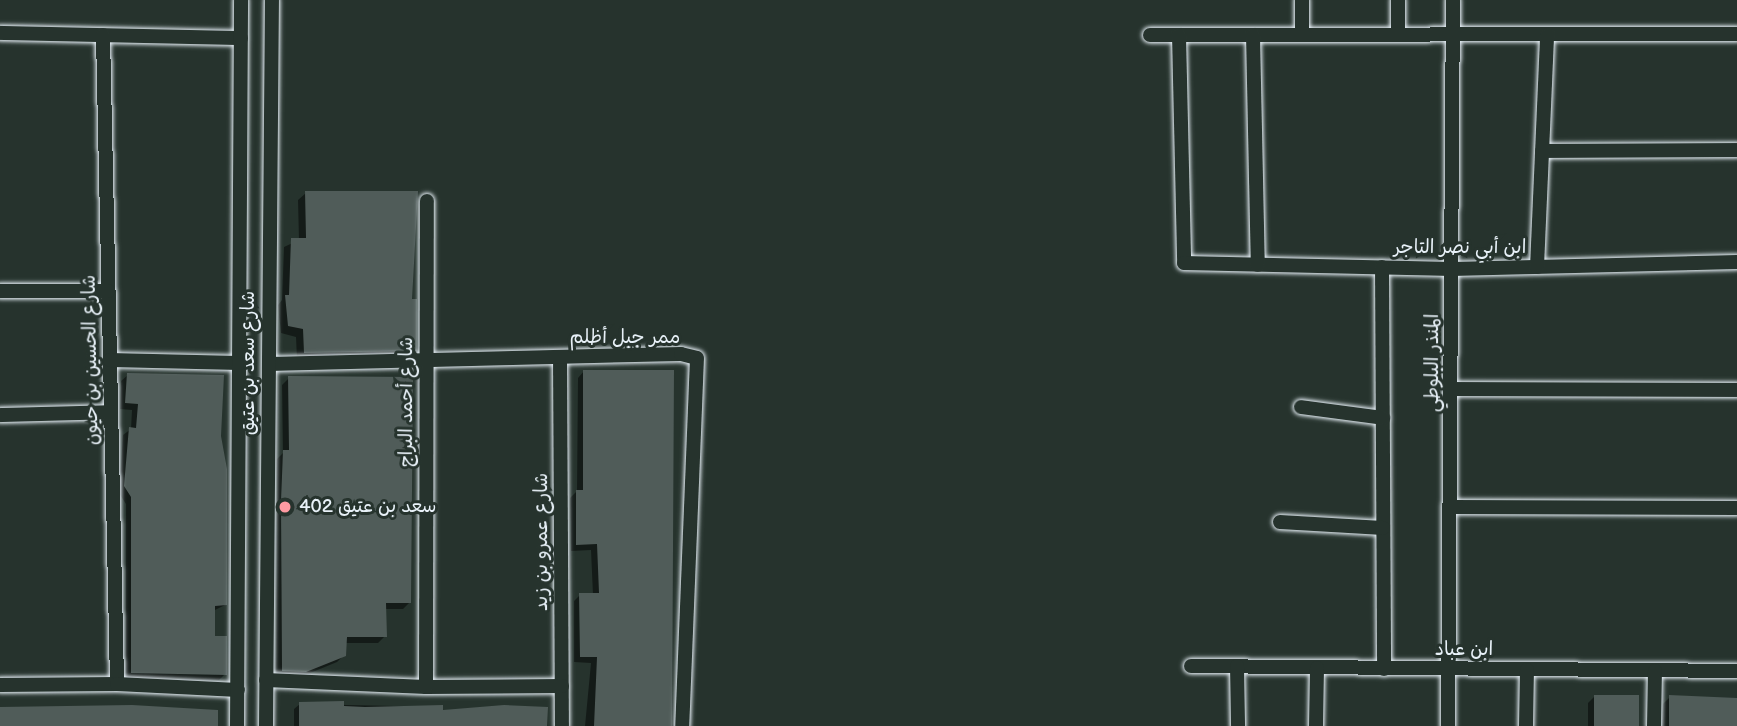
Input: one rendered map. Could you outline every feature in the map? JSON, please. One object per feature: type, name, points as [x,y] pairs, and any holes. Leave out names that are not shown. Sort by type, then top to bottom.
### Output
[{"type":"street","name":"شارع سعد بن عتيق","points":[[237,726],[241,0]]},
{"type":"street","name":"شارع سعد بن عتيق","points":[[266,726],[272,0]]},
{"type":"street","points":[[1302,0],[1302,35]]},
{"type":"street","points":[[1398,0],[1398,35]]},
{"type":"street","name":"المنذر البلوطي","points":[[1448,726],[1453,507],[1452,0]]},
{"type":"street","points":[[0,33],[241,38]]},
{"type":"street","points":[[1150,35],[1737,34]]},
{"type":"street","name":"شارع الحسين بن حيون","points":[[103,35],[117,684]]},
{"type":"street","name":"ابن أبي نصر التاجر","points":[[1179,35],[1184,263],[1452,269],[1737,262]]},
{"type":"street","points":[[1254,35],[1258,265]]},
{"type":"street","points":[[1537,267],[1546,35]]},
{"type":"street","points":[[1542,151],[1737,150]]},
{"type":"street","name":"شارع أحمد البراج","points":[[426,687],[427,201]]},
{"type":"street","points":[[1382,267],[1384,668]]},
{"type":"street","points":[[0,291],[108,291]]},
{"type":"street","name":"ممر جبل أظلم","points":[[269,364],[681,354],[696,358],[682,726]]},
{"type":"street","name":"شارع عمرو بن زيد","points":[[560,357],[562,726]]},
{"type":"street","points":[[110,360],[239,363]]},
{"type":"street","points":[[1453,389],[1737,390]]},
{"type":"street","points":[[1301,407],[1383,418]]},
{"type":"street","points":[[0,415],[111,412]]},
{"type":"street","points":[[1453,507],[1737,508]]},
{"type":"street","points":[[1280,522],[1383,528]]},
{"type":"street","name":"ابن عباد","points":[[1191,666],[1737,671]]},
{"type":"street","points":[[1237,666],[1238,726]]},
{"type":"street","points":[[1317,667],[1317,726]]},
{"type":"street","points":[[1526,726],[1527,670]]},
{"type":"street","points":[[1654,726],[1655,671]]},
{"type":"street","points":[[266,680],[426,687],[562,686]]},
{"type":"street","points":[[0,685],[117,684],[237,690]]},
{"type":"building","points":[[305,191],[418,191],[412,299],[417,299],[417,351],[304,353],[303,329],[288,326],[285,295],[289,295],[291,238],[306,238]]},
{"type":"building","points":[[583,370],[674,370],[672,726],[594,726],[597,657],[580,657],[579,593],[599,593],[597,544],[576,545],[576,490],[583,490]]},
{"type":"building","points":[[127,373],[224,375],[221,436],[227,469],[227,605],[215,606],[215,636],[227,636],[227,675],[131,673],[131,497],[124,486],[129,427],[136,428],[138,404],[125,403]]},
{"type":"building","points":[[288,376],[413,377],[411,603],[386,603],[387,637],[347,637],[346,656],[306,672],[282,671],[281,501],[283,450],[289,450]]},
{"type":"building","points":[[1594,695],[1639,695],[1639,726],[1594,726]]},
{"type":"building","points":[[1669,695],[1737,698],[1737,726],[1669,726]]},
{"type":"building","points":[[344,701],[344,706],[365,707],[443,705],[443,710],[504,705],[548,707],[547,726],[299,726],[299,702]]},
{"type":"building","points":[[132,705],[218,710],[218,726],[0,726],[0,707]]},
{"type":"place","name":"سعد بن عتيق 402","points":[[285,507]]}]
